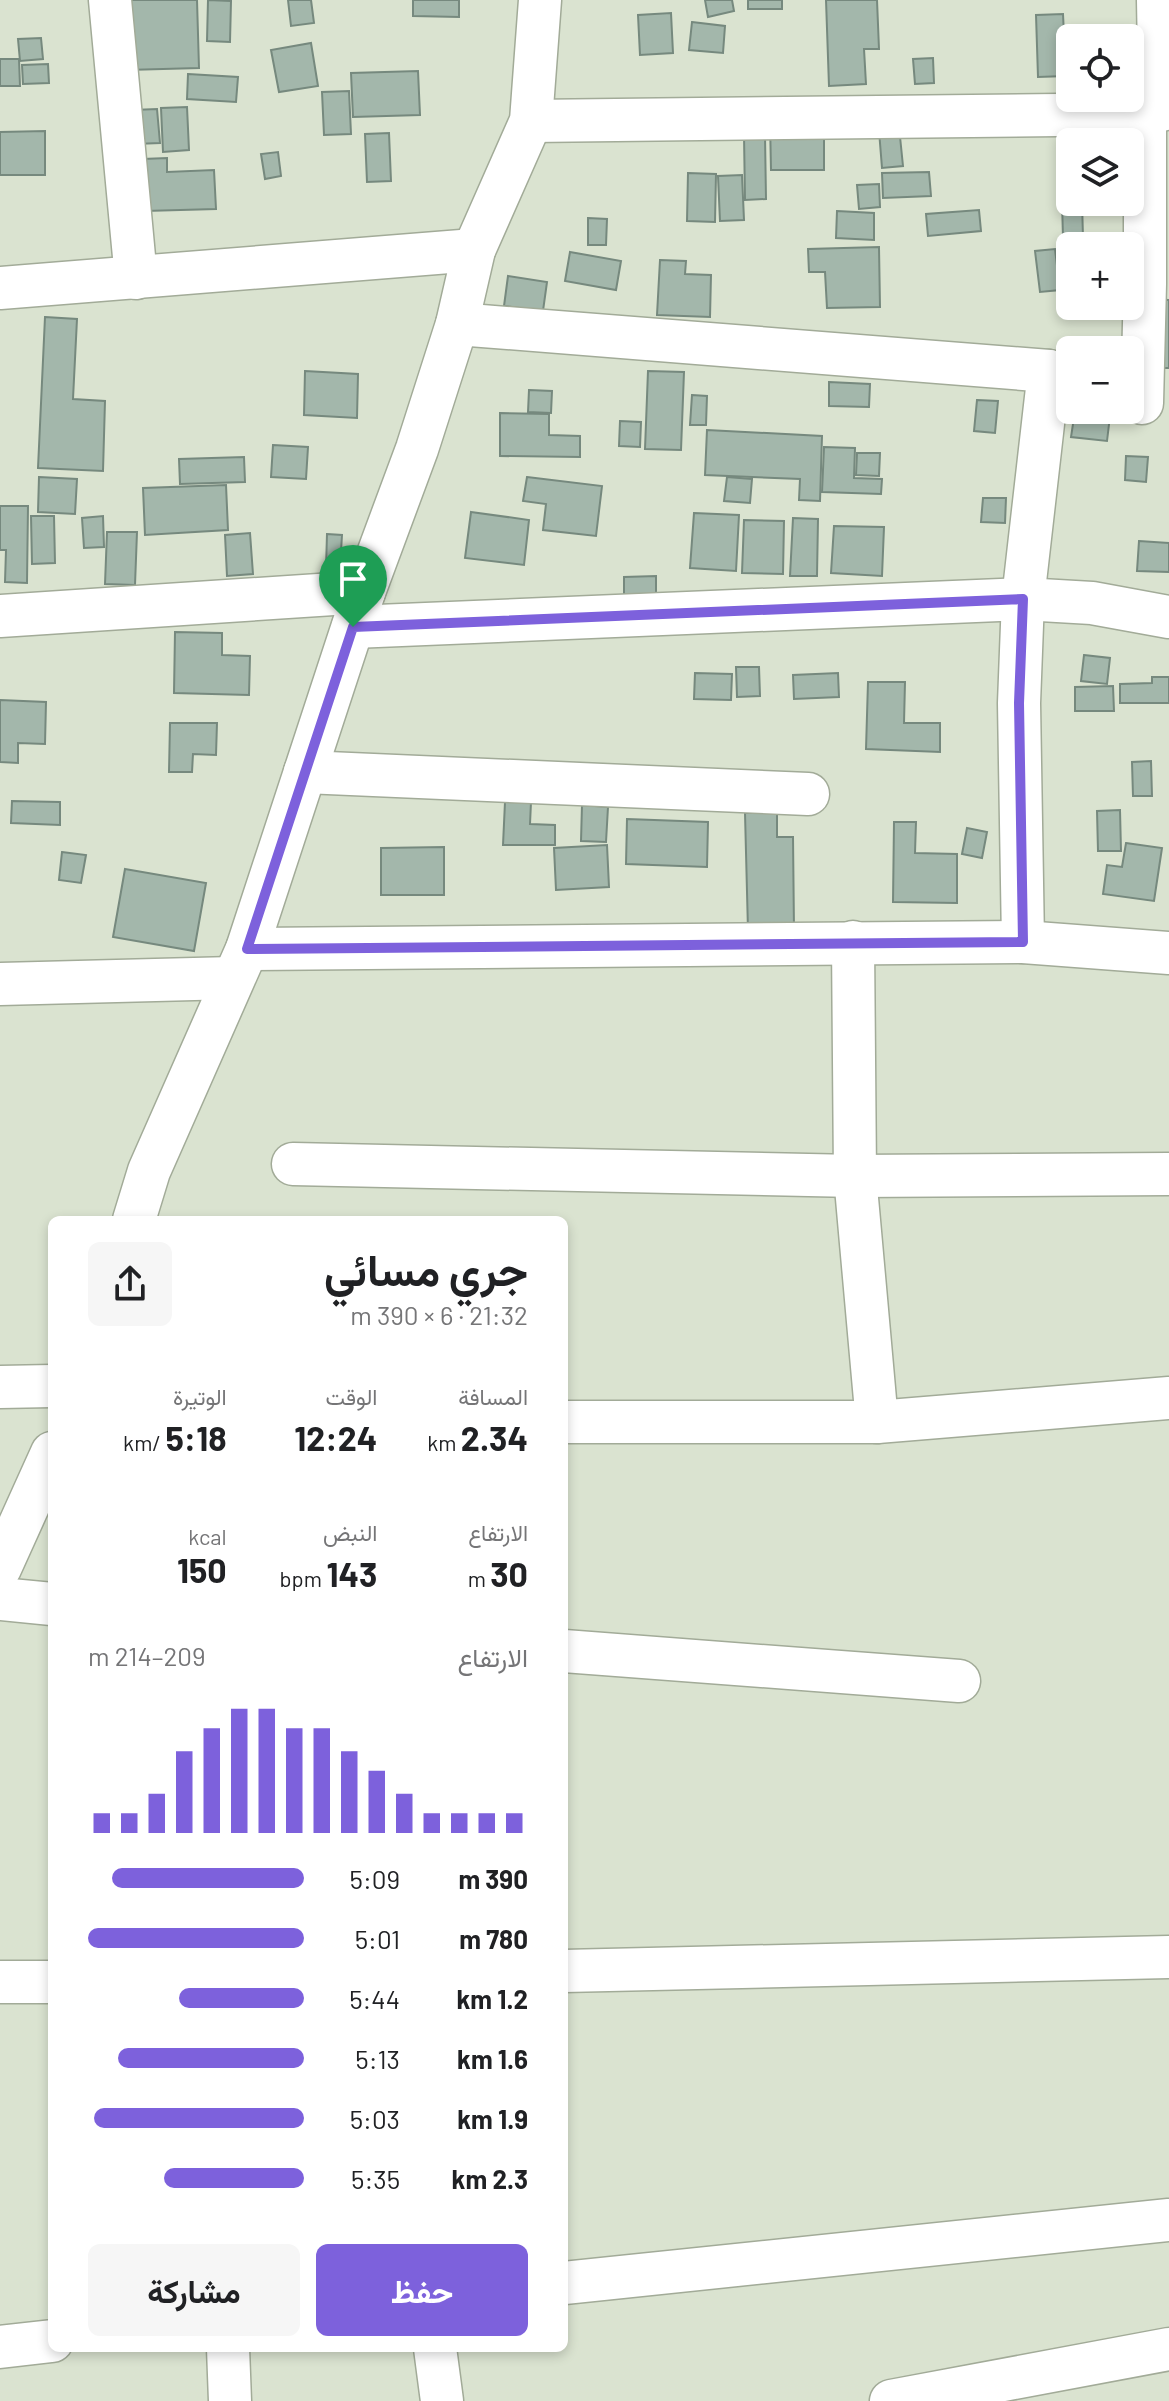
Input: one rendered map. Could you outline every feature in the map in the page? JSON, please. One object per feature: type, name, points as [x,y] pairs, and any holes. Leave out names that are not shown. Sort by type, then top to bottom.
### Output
[{"type":"street","points":[[110,0],[136,278]]},
{"type":"street","points":[[135,1216],[149,1171],[240,964],[358,610],[417,449],[457,324],[474,250],[531,121],[540,0]]},
{"type":"street","points":[[1147,402],[1157,284],[1158,0]]},
{"type":"street","points":[[531,121],[1158,111]]},
{"type":"street","points":[[0,288],[474,250]]},
{"type":"street","points":[[457,324],[1056,375]]},
{"type":"street","points":[[1023,942],[1019,703],[1023,599],[1056,399]]},
{"type":"street","points":[[0,616],[1023,599],[1092,603],[1169,617]]},
{"type":"street","points":[[305,772],[808,794]]},
{"type":"street","points":[[853,942],[855,1176],[877,1422]]},
{"type":"street","points":[[0,984],[240,964],[853,942],[1023,942],[1169,953]]},
{"type":"street","points":[[293,1164],[855,1176],[1169,1174]]},
{"type":"street","points":[[0,1387],[48,1386]]},
{"type":"street","points":[[568,1422],[877,1422],[1169,1398]]},
{"type":"street","points":[[0,1568],[48,1462]]},
{"type":"street","points":[[0,1599],[48,1604]]},
{"type":"street","points":[[568,1651],[959,1681]]},
{"type":"street","points":[[568,1971],[1169,1957]]},
{"type":"street","points":[[0,1982],[48,1982]]},
{"type":"street","points":[[568,2283],[1169,2220]]},
{"type":"street","points":[[0,2347],[48,2341]]},
{"type":"street","points":[[891,2401],[1169,2349]]},
{"type":"street","points":[[228,2352],[230,2401]]},
{"type":"street","points":[[436,2352],[442,2401]]},
{"type":"building","points":[[125,0],[197,0],[199,68],[127,70]]},
{"type":"building","points":[[208,0],[231,1],[230,42],[207,41]]},
{"type":"building","points":[[288,0],[311,0],[314,23],[291,26]]},
{"type":"building","points":[[413,0],[459,0],[459,17],[413,16]]},
{"type":"building","points":[[705,0],[732,0],[734,11],[708,17]]},
{"type":"building","points":[[748,0],[782,0],[782,9],[748,9]]},
{"type":"building","points":[[826,0],[877,0],[879,49],[864,49],[866,84],[829,86]]},
{"type":"building","points":[[671,13],[673,53],[640,55],[638,15]]},
{"type":"building","points":[[1063,14],[1063,24],[1056,24],[1056,76],[1038,77],[1036,15]]},
{"type":"building","points":[[692,22],[725,26],[723,53],[689,50]]},
{"type":"building","points":[[41,38],[43,59],[20,61],[18,39]]},
{"type":"building","points":[[311,43],[318,86],[279,92],[271,50]]},
{"type":"building","points":[[933,58],[934,83],[915,84],[913,59]]},
{"type":"building","points":[[0,59],[19,59],[20,86],[0,86]]},
{"type":"building","points":[[48,64],[49,83],[23,84],[22,65]]},
{"type":"building","points":[[418,71],[420,115],[353,117],[351,73]]},
{"type":"building","points":[[188,74],[238,77],[236,102],[187,99]]},
{"type":"building","points":[[349,91],[351,134],[324,135],[322,92]]},
{"type":"building","points":[[187,107],[189,150],[163,152],[161,108]]},
{"type":"building","points":[[157,109],[160,143],[135,144],[133,110]]},
{"type":"building","points":[[898,117],[903,166],[882,168],[878,118]]},
{"type":"building","points":[[824,120],[824,170],[771,170],[770,121]]},
{"type":"building","points":[[45,131],[45,175],[0,175],[0,132]]},
{"type":"building","points":[[389,133],[391,181],[367,182],[365,134]]},
{"type":"building","points":[[744,135],[765,135],[766,199],[745,200]]},
{"type":"building","points":[[278,152],[281,176],[265,179],[261,154]]},
{"type":"building","points":[[167,158],[167,172],[214,170],[216,209],[145,211],[143,159]]},
{"type":"building","points":[[929,172],[931,196],[883,198],[882,173]]},
{"type":"building","points":[[688,173],[716,174],[715,222],[687,221]]},
{"type":"building","points":[[742,175],[744,220],[720,221],[718,176]]},
{"type":"building","points":[[879,184],[880,207],[859,209],[857,185]]},
{"type":"building","points":[[979,210],[981,231],[928,236],[926,214]]},
{"type":"building","points":[[837,211],[874,213],[874,240],[836,238]]},
{"type":"building","points":[[1062,216],[1082,216],[1083,232],[1063,232]]},
{"type":"building","points":[[588,218],[607,219],[606,245],[588,245]]},
{"type":"building","points":[[879,247],[880,307],[827,308],[825,272],[809,272],[808,249]]},
{"type":"building","points":[[1055,249],[1056,290],[1040,292],[1035,251]]},
{"type":"building","points":[[570,252],[621,261],[616,290],[565,281]]},
{"type":"building","points":[[660,260],[686,261],[685,274],[711,275],[710,317],[657,315]]},
{"type":"building","points":[[508,276],[547,282],[543,311],[504,306]]},
{"type":"building","points":[[1150,299],[1169,300],[1169,368],[1149,368]]},
{"type":"building","points":[[45,317],[77,319],[73,399],[105,401],[103,471],[38,468]]},
{"type":"building","points":[[305,371],[358,374],[357,418],[304,415]]},
{"type":"building","points":[[648,371],[684,372],[681,450],[645,449]]},
{"type":"building","points":[[829,382],[870,384],[869,407],[829,406]]},
{"type":"building","points":[[529,390],[552,391],[551,413],[528,412]]},
{"type":"building","points":[[692,395],[707,396],[706,425],[690,425]]},
{"type":"building","points":[[977,400],[998,401],[995,433],[974,431]]},
{"type":"building","points":[[500,413],[549,414],[549,435],[580,436],[580,457],[500,456]]},
{"type":"building","points":[[620,421],[641,422],[640,447],[619,446]]},
{"type":"building","points":[[1073,424],[1109,424],[1107,441],[1071,437]]},
{"type":"building","points":[[707,430],[822,436],[820,501],[799,500],[800,479],[705,475]]},
{"type":"building","points":[[273,445],[308,447],[306,479],[271,477]]},
{"type":"building","points":[[824,447],[855,448],[854,478],[882,479],[881,494],[822,492]]},
{"type":"building","points":[[857,453],[880,453],[879,476],[856,475]]},
{"type":"building","points":[[1126,456],[1148,457],[1146,482],[1125,480]]},
{"type":"building","points":[[244,457],[245,482],[180,484],[179,459]]},
{"type":"building","points":[[39,477],[77,479],[75,514],[38,512]]},
{"type":"building","points":[[527,477],[602,486],[596,536],[543,530],[546,504],[523,501]]},
{"type":"building","points":[[727,477],[752,479],[750,503],[724,501]]},
{"type":"building","points":[[226,485],[228,530],[145,535],[143,488]]},
{"type":"building","points":[[983,498],[1006,498],[1005,523],[981,522]]},
{"type":"building","points":[[0,506],[28,506],[27,583],[5,582],[6,550],[0,550]]},
{"type":"building","points":[[471,512],[529,520],[524,565],[465,558]]},
{"type":"building","points":[[694,513],[739,515],[736,571],[690,568]]},
{"type":"building","points":[[31,516],[54,516],[55,563],[32,564]]},
{"type":"building","points":[[103,516],[104,547],[84,548],[82,518]]},
{"type":"building","points":[[793,518],[818,519],[817,576],[790,576]]},
{"type":"building","points":[[744,520],[784,521],[783,574],[742,573]]},
{"type":"building","points":[[834,526],[884,527],[882,576],[831,573]]},
{"type":"building","points":[[107,532],[137,532],[135,585],[105,584]]},
{"type":"building","points":[[250,533],[253,574],[227,576],[225,535]]},
{"type":"building","points":[[327,534],[342,535],[340,568],[326,568]]},
{"type":"building","points":[[1139,541],[1169,543],[1169,572],[1137,571]]},
{"type":"building","points":[[656,576],[656,595],[624,595],[624,577]]},
{"type":"building","points":[[175,632],[222,633],[222,655],[250,656],[249,695],[174,693]]},
{"type":"building","points":[[1084,655],[1110,658],[1107,684],[1081,681]]},
{"type":"building","points":[[736,667],[759,667],[760,696],[737,697]]},
{"type":"building","points":[[695,673],[732,674],[731,700],[694,699]]},
{"type":"building","points":[[838,673],[839,697],[794,699],[793,675]]},
{"type":"building","points":[[1152,677],[1169,677],[1169,703],[1120,703],[1120,684],[1152,683]]},
{"type":"building","points":[[868,682],[905,682],[904,723],[940,723],[940,752],[866,749]]},
{"type":"building","points":[[1113,686],[1114,711],[1075,711],[1075,687]]},
{"type":"building","points":[[0,700],[46,702],[45,744],[18,743],[18,763],[0,762]]},
{"type":"building","points":[[170,723],[217,723],[216,755],[193,754],[192,772],[169,772]]},
{"type":"building","points":[[1151,761],[1152,796],[1133,796],[1132,762]]},
{"type":"building","points":[[12,801],[60,802],[60,825],[11,823]]},
{"type":"building","points":[[505,802],[531,802],[530,824],[555,825],[555,845],[503,845]]},
{"type":"building","points":[[582,805],[608,807],[606,842],[581,841]]},
{"type":"building","points":[[1120,810],[1121,851],[1098,851],[1097,811]]},
{"type":"building","points":[[777,812],[777,837],[793,837],[794,930],[748,931],[745,813]]},
{"type":"building","points":[[627,819],[708,822],[707,867],[626,864]]},
{"type":"building","points":[[894,822],[916,822],[915,853],[957,854],[957,903],[893,902]]},
{"type":"building","points":[[967,828],[987,832],[982,858],[962,854]]},
{"type":"building","points":[[1126,843],[1162,848],[1154,901],[1103,894],[1107,865],[1122,867]]},
{"type":"building","points":[[607,845],[609,887],[556,890],[554,848]]},
{"type":"building","points":[[444,847],[444,895],[381,895],[381,848]]},
{"type":"building","points":[[62,852],[86,855],[81,883],[59,880]]},
{"type":"building","points":[[125,869],[206,883],[194,951],[113,937]]},
{"type":"route","points":[[1023,599],[1019,703],[1023,942],[247,949],[353,627],[1023,599]]}]
